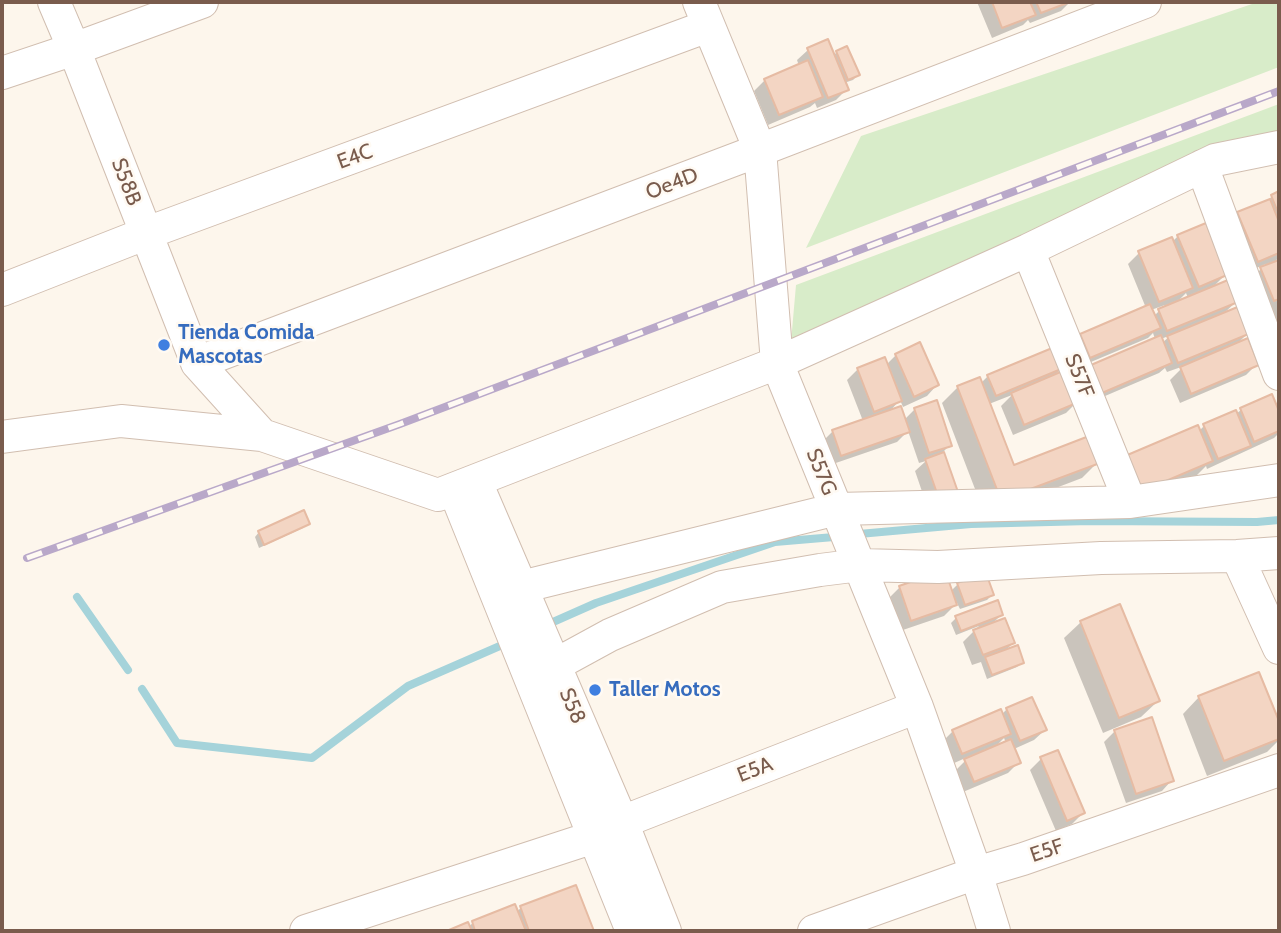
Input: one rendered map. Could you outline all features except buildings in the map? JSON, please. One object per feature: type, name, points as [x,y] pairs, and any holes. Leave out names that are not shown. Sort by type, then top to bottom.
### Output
[{"type":"street","name":"S58B","points":[[54,2],[198,363]]},
{"type":"street","points":[[2,73],[202,2]]},
{"type":"street","name":"Oe4D","points":[[198,363],[760,150],[1131,4]]},
{"type":"street","name":"S57G","points":[[704,14],[760,150],[777,363],[917,707],[994,931]]},
{"type":"street","name":"E4C","points":[[2,290],[704,14]]},
{"type":"street","points":[[2,437],[121,421],[262,435],[438,495],[777,363],[1028,250],[1215,160],[1279,147]]},
{"type":"street","points":[[1202,166],[1279,374]]},
{"type":"street","name":"S57F","points":[[1028,250],[1130,502]]},
{"type":"street","points":[[198,363],[262,435]]},
{"type":"street","points":[[521,587],[836,509],[1130,502],[1279,480]]},
{"type":"street","name":"S58","points":[[465,485],[521,587],[622,822],[665,931]]},
{"type":"street","name":"S58","points":[[465,485],[594,837],[632,931]]},
{"type":"street","points":[[555,665],[610,635],[722,587],[820,570],[860,565],[938,567],[1101,558],[1279,553]]},
{"type":"street","points":[[1237,556],[1279,648]]},
{"type":"street","name":"E5A","points":[[306,931],[594,837],[622,822],[917,707]]},
{"type":"street","name":"E5F","points":[[814,931],[976,873],[1279,771]]},
{"type":"green space","points":[[1258,2],[1279,2],[1279,67],[806,248],[861,136]]},
{"type":"green space","points":[[1279,104],[1279,139],[824,324],[791,342],[796,285]]},
{"type":"waterway","points":[[859,534],[971,524],[1279,520]]},
{"type":"waterway","points":[[544,626],[596,603],[775,542],[834,537]]},
{"type":"waterway","points":[[77,597],[128,670]]},
{"type":"waterway","points":[[142,689],[177,743],[312,758],[408,686],[509,642]]},
{"type":"railway","points":[[27,558],[400,424],[1279,91]]},
{"type":"place","name":"Tienda Comida Mascotas","points":[[164,345]]},
{"type":"place","name":"Taller Motos","points":[[595,690]]}]
